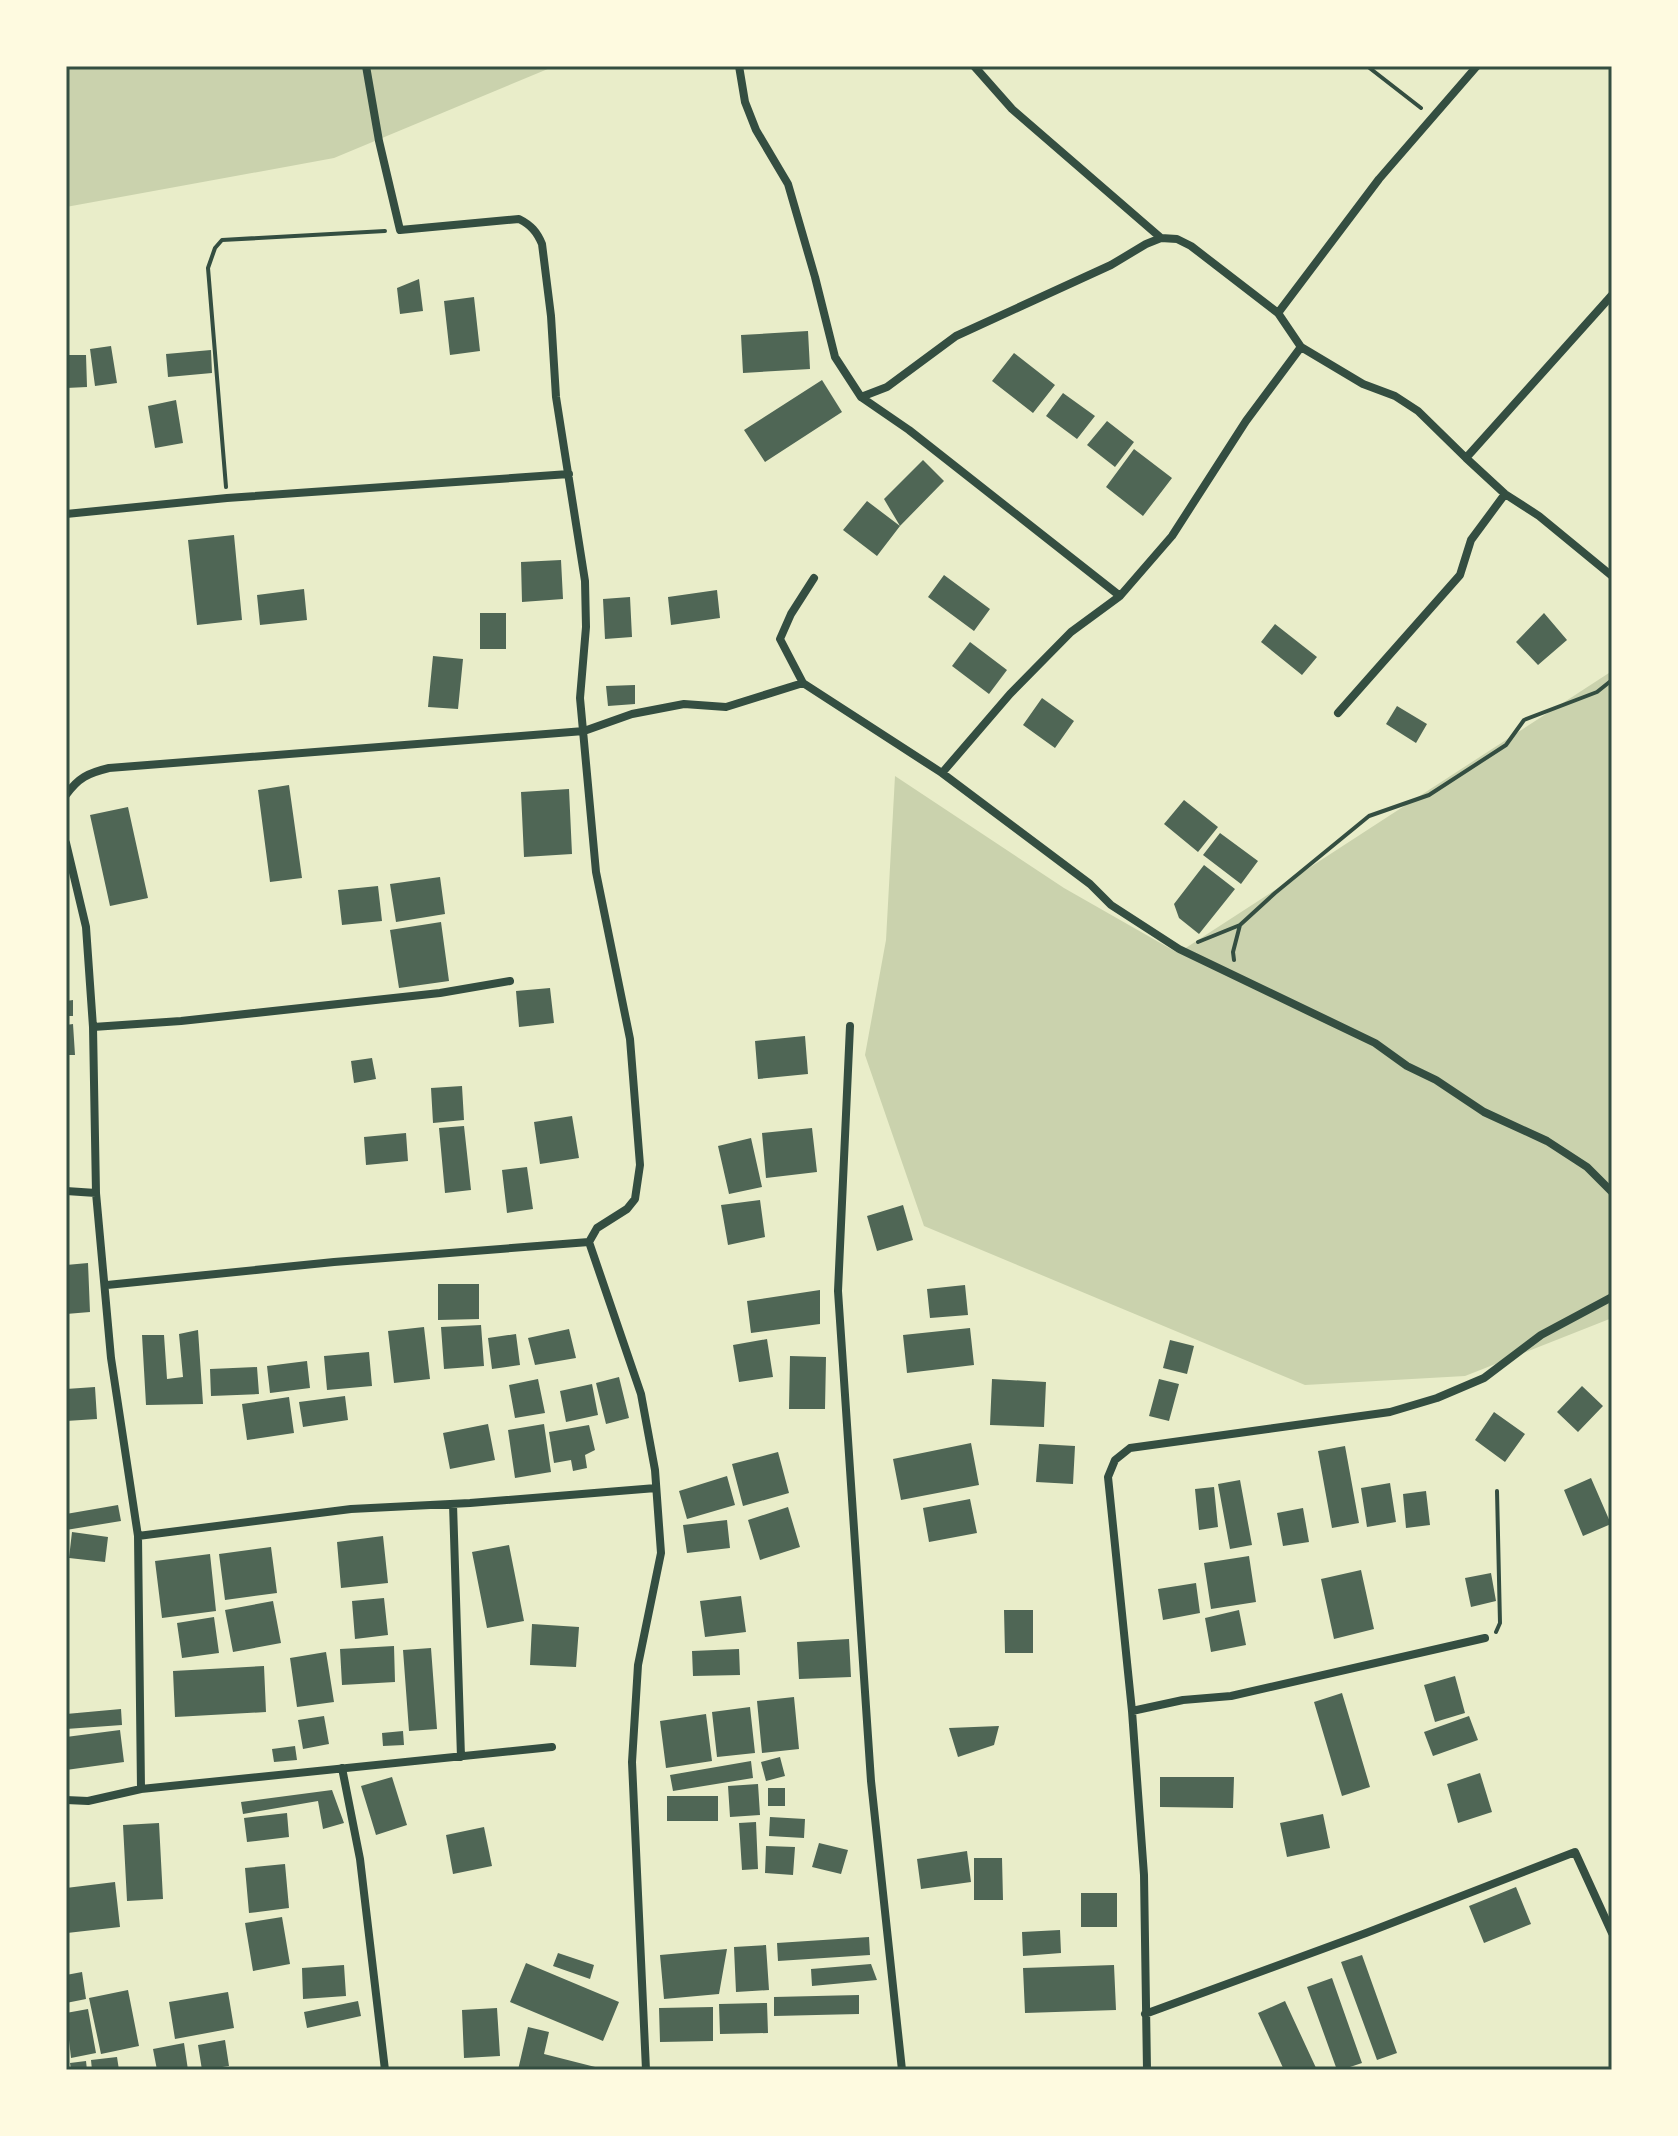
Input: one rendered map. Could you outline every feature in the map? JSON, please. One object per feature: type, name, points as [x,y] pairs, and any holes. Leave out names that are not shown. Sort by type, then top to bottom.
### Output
[{"type":"street","points":[[366,66],[379,141],[400,230],[519,219],[538,234],[542,244],[551,316],[556,397],[585,581],[586,627],[580,698],[596,872],[630,1039],[640,1165],[635,1199],[627,1209],[597,1228],[589,1242],[641,1394],[656,1488],[661,1553],[638,1665],[632,1762],[646,2070]]},
{"type":"street","points":[[739,66],[745,102],[756,130],[788,184],[835,357],[861,397],[909,430],[1120,596]]},
{"type":"street","points":[[974,66],[1012,109],[1161,238]]},
{"type":"street","points":[[1278,313],[1379,179],[1477,66]]},
{"type":"street","points":[[861,397],[887,387],[956,336],[1111,265],[1146,244],[1161,238],[1177,239],[1191,246],[1278,313],[1301,347],[1363,384],[1395,396],[1418,411],[1505,494],[1539,516],[1612,576]]},
{"type":"street","points":[[1466,458],[1612,295]]},
{"type":"street","points":[[942,773],[1010,694],[1071,632],[1120,596],[1172,536],[1246,421],[1301,347]]},
{"type":"street","points":[[66,514],[227,498],[569,474]]},
{"type":"street","points":[[1338,713],[1460,575],[1471,540],[1505,494]]},
{"type":"street","points":[[814,578],[791,614],[780,639],[803,683],[942,773],[1090,884],[1111,905],[1179,949],[1375,1043],[1484,1112],[1547,1141],[1587,1167],[1612,1192]]},
{"type":"street","points":[[66,795],[88,773],[109,768],[584,731],[632,714],[684,704],[736,705],[803,683]]},
{"type":"street","points":[[66,843],[86,927],[93,1027],[96,1193],[107,1285],[111,1358],[138,1536],[141,1789]]},
{"type":"street","points":[[93,1027],[181,1021],[440,993],[510,981]]},
{"type":"street","points":[[850,1026],[838,1291],[871,1781],[902,2070]]},
{"type":"street","points":[[66,1191],[96,1193]]},
{"type":"street","points":[[107,1285],[334,1262],[589,1242]]},
{"type":"street","points":[[1147,2070],[1144,1875],[1132,1711],[1108,1477],[1115,1460],[1130,1448],[1390,1412],[1437,1398],[1484,1378],[1541,1335],[1612,1297]]},
{"type":"street","points":[[138,1536],[351,1509],[656,1488]]},
{"type":"street","points":[[453,1504],[461,1757]]},
{"type":"street","points":[[1132,1711],[1183,1700],[1231,1696],[1485,1638]]},
{"type":"street","points":[[66,1800],[88,1801],[141,1789],[552,1747]]},
{"type":"street","points":[[342,1768],[360,1859],[385,2070]]},
{"type":"street","points":[[1145,2014],[1575,1852],[1612,1933]]},
{"type":"path","points":[[1367,66],[1433,117]]},
{"type":"path","points":[[227,498],[208,268],[215,248],[222,240],[400,230]]},
{"type":"path","points":[[1179,949],[1240,925],[1369,816],[1429,795],[1506,745],[1524,720],[1597,692],[1612,680]]},
{"type":"path","points":[[1237,975],[1233,952],[1240,925]]},
{"type":"path","points":[[1485,1638],[1498,1630],[1500,1623],[1497,1491]]},
{"type":"green space","points":[[66,66],[555,66],[334,158],[66,207]]},
{"type":"green space","points":[[1612,671],[1612,1318],[1465,1376],[1305,1385],[924,1226],[865,1055],[886,940],[895,776],[1064,888],[1178,953]]},
{"type":"building","points":[[419,279],[423,311],[400,314],[397,288]]},
{"type":"building","points":[[474,297],[480,351],[450,355],[444,301]]},
{"type":"building","points":[[808,331],[810,369],[743,373],[741,335]]},
{"type":"building","points":[[111,346],[117,383],[95,386],[90,349]]},
{"type":"building","points":[[211,350],[212,373],[168,377],[166,354]]},
{"type":"building","points":[[1014,353],[1055,385],[1033,413],[992,381]]},
{"type":"building","points":[[66,355],[86,355],[87,387],[66,388]]},
{"type":"building","points":[[822,380],[842,412],[765,462],[744,430]]},
{"type":"building","points":[[1063,393],[1095,416],[1077,439],[1046,416]]},
{"type":"building","points":[[176,400],[183,443],[155,448],[148,406]]},
{"type":"building","points":[[1107,421],[1134,442],[1115,467],[1087,445]]},
{"type":"building","points":[[1134,449],[1172,478],[1143,516],[1106,487]]},
{"type":"building","points":[[923,460],[944,481],[900,526],[884,499]]},
{"type":"building","points":[[867,501],[900,526],[877,556],[843,530]]},
{"type":"building","points":[[234,535],[242,620],[197,625],[188,540]]},
{"type":"building","points":[[561,560],[563,599],[522,602],[521,562]]},
{"type":"building","points":[[944,575],[990,609],[974,631],[928,597]]},
{"type":"building","points":[[304,589],[307,620],[260,625],[257,595]]},
{"type":"building","points":[[717,590],[720,618],[671,625],[668,597]]},
{"type":"building","points":[[630,597],[632,637],[605,639],[603,599]]},
{"type":"building","points":[[480,613],[506,613],[506,649],[480,649]]},
{"type":"building","points":[[1544,613],[1567,640],[1538,665],[1516,642]]},
{"type":"building","points":[[1275,624],[1317,657],[1302,675],[1261,642]]},
{"type":"building","points":[[970,642],[1007,670],[989,694],[952,666]]},
{"type":"building","points":[[433,656],[463,659],[458,709],[428,707]]},
{"type":"building","points":[[635,685],[635,704],[608,706],[606,686]]},
{"type":"building","points":[[1042,698],[1074,721],[1055,748],[1023,725]]},
{"type":"building","points":[[1397,706],[1427,724],[1416,743],[1386,724]]},
{"type":"building","points":[[289,785],[302,878],[270,882],[258,790]]},
{"type":"building","points":[[569,789],[572,854],[524,857],[521,792]]},
{"type":"building","points":[[1184,800],[1218,827],[1198,852],[1164,824]]},
{"type":"building","points":[[128,807],[148,898],[110,906],[90,815]]},
{"type":"building","points":[[1220,833],[1258,861],[1241,884],[1203,855]]},
{"type":"building","points":[[1204,865],[1235,889],[1199,934],[1179,918],[1174,904]]},
{"type":"building","points":[[440,877],[445,914],[396,922],[390,884]]},
{"type":"building","points":[[378,886],[382,921],[342,925],[338,890]]},
{"type":"building","points":[[441,922],[449,981],[399,988],[390,930]]},
{"type":"building","points":[[550,988],[554,1023],[519,1027],[516,991]]},
{"type":"building","points":[[73,1000],[73,1016],[66,1016],[66,1001]]},
{"type":"building","points":[[73,1024],[75,1055],[66,1055],[66,1025]]},
{"type":"building","points":[[805,1036],[808,1074],[758,1079],[755,1041]]},
{"type":"building","points":[[372,1058],[376,1079],[354,1083],[351,1061]]},
{"type":"building","points":[[462,1086],[464,1120],[433,1123],[431,1088]]},
{"type":"building","points":[[572,1116],[579,1158],[540,1164],[534,1122]]},
{"type":"building","points":[[464,1126],[471,1190],[445,1193],[439,1128]]},
{"type":"building","points":[[812,1128],[817,1172],[766,1178],[762,1133]]},
{"type":"building","points":[[406,1133],[408,1161],[366,1165],[364,1137]]},
{"type":"building","points":[[751,1138],[762,1187],[729,1194],[718,1146]]},
{"type":"building","points":[[527,1167],[533,1209],[507,1213],[502,1170]]},
{"type":"building","points":[[760,1200],[765,1237],[728,1245],[721,1205]]},
{"type":"building","points":[[903,1205],[913,1240],[877,1251],[867,1216]]},
{"type":"building","points":[[88,1263],[90,1312],[66,1314],[66,1265]]},
{"type":"building","points":[[438,1284],[479,1284],[479,1319],[438,1320]]},
{"type":"building","points":[[965,1285],[968,1315],[930,1318],[927,1289]]},
{"type":"building","points":[[820,1290],[820,1324],[751,1333],[747,1301]]},
{"type":"building","points":[[481,1325],[484,1366],[444,1369],[441,1327]]},
{"type":"building","points":[[424,1327],[430,1379],[394,1383],[388,1331]]},
{"type":"building","points":[[970,1328],[974,1365],[907,1373],[903,1335]]},
{"type":"building","points":[[569,1329],[576,1358],[535,1365],[528,1338]]},
{"type":"building","points":[[198,1330],[203,1404],[146,1405],[142,1335],[164,1335],[167,1379],[183,1377],[179,1334]]},
{"type":"building","points":[[516,1334],[520,1365],[492,1369],[488,1338]]},
{"type":"building","points":[[767,1339],[773,1377],[739,1382],[733,1345]]},
{"type":"building","points":[[1170,1340],[1194,1346],[1187,1374],[1163,1368]]},
{"type":"building","points":[[369,1352],[372,1386],[327,1390],[324,1356]]},
{"type":"building","points":[[790,1356],[826,1357],[825,1409],[789,1409]]},
{"type":"building","points":[[307,1361],[310,1388],[270,1393],[267,1366]]},
{"type":"building","points":[[257,1367],[259,1394],[211,1396],[210,1369]]},
{"type":"building","points":[[619,1377],[629,1418],[606,1424],[596,1383]]},
{"type":"building","points":[[538,1379],[545,1413],[515,1418],[509,1385]]},
{"type":"building","points":[[992,1379],[1046,1382],[1044,1427],[990,1425]]},
{"type":"building","points":[[1159,1379],[1179,1384],[1169,1421],[1149,1416]]},
{"type":"building","points":[[592,1384],[598,1415],[566,1422],[560,1391]]},
{"type":"building","points":[[1582,1386],[1603,1406],[1578,1432],[1557,1412]]},
{"type":"building","points":[[95,1387],[97,1419],[66,1421],[66,1389]]},
{"type":"building","points":[[345,1396],[348,1420],[303,1427],[299,1402]]},
{"type":"building","points":[[289,1397],[294,1433],[247,1440],[242,1404]]},
{"type":"building","points":[[1494,1412],[1525,1434],[1505,1462],[1475,1440]]},
{"type":"building","points":[[488,1424],[495,1460],[450,1469],[443,1433]]},
{"type":"building","points":[[544,1424],[551,1472],[515,1478],[508,1430]]},
{"type":"building","points":[[589,1425],[595,1450],[585,1455],[587,1468],[573,1471],[571,1460],[554,1463],[549,1432]]},
{"type":"building","points":[[971,1443],[979,1485],[901,1500],[893,1459]]},
{"type":"building","points":[[1039,1444],[1075,1446],[1073,1484],[1036,1482]]},
{"type":"building","points":[[1345,1446],[1359,1523],[1332,1528],[1318,1451]]},
{"type":"building","points":[[778,1452],[789,1493],[743,1506],[732,1464]]},
{"type":"building","points":[[727,1476],[735,1505],[687,1519],[679,1491]]},
{"type":"building","points":[[1591,1478],[1611,1524],[1583,1536],[1564,1490]]},
{"type":"building","points":[[1240,1480],[1252,1545],[1230,1549],[1218,1484]]},
{"type":"building","points":[[1390,1483],[1396,1522],[1367,1527],[1361,1488]]},
{"type":"building","points":[[1214,1487],[1218,1527],[1199,1530],[1195,1489]]},
{"type":"building","points":[[1426,1491],[1430,1525],[1406,1528],[1403,1494]]},
{"type":"building","points":[[970,1499],[977,1533],[929,1542],[923,1508]]},
{"type":"building","points":[[118,1505],[121,1521],[66,1530],[66,1514]]},
{"type":"building","points":[[788,1507],[800,1547],[760,1560],[748,1520]]},
{"type":"building","points":[[1303,1508],[1309,1542],[1283,1546],[1277,1513]]},
{"type":"building","points":[[727,1520],[730,1548],[687,1553],[683,1525]]},
{"type":"building","points":[[72,1532],[108,1537],[105,1562],[69,1558]]},
{"type":"building","points":[[383,1536],[388,1583],[341,1588],[337,1542]]},
{"type":"building","points":[[509,1545],[524,1621],[487,1628],[472,1552]]},
{"type":"building","points":[[271,1547],[277,1593],[225,1600],[219,1554]]},
{"type":"building","points":[[210,1554],[216,1611],[162,1618],[155,1561]]},
{"type":"building","points":[[1249,1556],[1256,1602],[1211,1609],[1204,1563]]},
{"type":"building","points":[[1361,1570],[1374,1629],[1334,1639],[1321,1579]]},
{"type":"building","points":[[1491,1573],[1496,1601],[1471,1607],[1465,1578]]},
{"type":"building","points":[[1196,1583],[1200,1613],[1163,1620],[1158,1589]]},
{"type":"building","points":[[741,1596],[746,1632],[705,1637],[700,1601]]},
{"type":"building","points":[[384,1598],[388,1635],[355,1639],[352,1601]]},
{"type":"building","points":[[273,1601],[281,1643],[233,1652],[225,1610]]},
{"type":"building","points":[[1004,1610],[1033,1610],[1033,1653],[1005,1653]]},
{"type":"building","points":[[1239,1610],[1246,1645],[1211,1652],[1205,1618]]},
{"type":"building","points":[[214,1617],[219,1653],[182,1658],[177,1623]]},
{"type":"building","points":[[532,1624],[579,1627],[576,1667],[530,1665]]},
{"type":"building","points":[[849,1639],[851,1677],[799,1679],[797,1642]]},
{"type":"building","points":[[394,1646],[395,1682],[342,1685],[340,1649]]},
{"type":"building","points":[[431,1648],[437,1729],[409,1731],[403,1650]]},
{"type":"building","points":[[739,1649],[740,1675],[693,1676],[692,1651]]},
{"type":"building","points":[[326,1652],[334,1702],[297,1707],[290,1658]]},
{"type":"building","points":[[264,1666],[266,1712],[175,1717],[173,1671]]},
{"type":"building","points":[[1455,1676],[1465,1713],[1435,1722],[1424,1685]]},
{"type":"building","points":[[1342,1693],[1370,1787],[1342,1796],[1314,1702]]},
{"type":"building","points":[[794,1697],[799,1749],[762,1753],[757,1701]]},
{"type":"building","points":[[750,1707],[755,1753],[717,1757],[712,1712]]},
{"type":"building","points":[[121,1709],[122,1725],[66,1729],[66,1714]]},
{"type":"building","points":[[706,1714],[712,1761],[666,1768],[660,1721]]},
{"type":"building","points":[[324,1716],[329,1744],[303,1749],[298,1720]]},
{"type":"building","points":[[1469,1716],[1478,1740],[1433,1756],[1424,1732]]},
{"type":"building","points":[[999,1726],[994,1745],[958,1757],[949,1728]]},
{"type":"building","points":[[120,1730],[124,1762],[66,1770],[66,1737]]},
{"type":"building","points":[[403,1731],[404,1745],[383,1746],[382,1733]]},
{"type":"building","points":[[295,1746],[297,1760],[274,1762],[272,1749]]},
{"type":"building","points":[[780,1757],[785,1776],[766,1781],[761,1762]]},
{"type":"building","points":[[751,1761],[753,1778],[673,1791],[670,1775]]},
{"type":"building","points":[[1480,1773],[1492,1812],[1458,1823],[1447,1784]]},
{"type":"building","points":[[392,1777],[407,1825],[376,1835],[361,1786]]},
{"type":"building","points":[[1160,1777],[1234,1777],[1233,1808],[1160,1807]]},
{"type":"building","points":[[758,1784],[760,1815],[730,1817],[728,1786]]},
{"type":"building","points":[[768,1788],[785,1788],[785,1806],[768,1806]]},
{"type":"building","points":[[332,1790],[344,1823],[323,1829],[318,1801],[243,1814],[241,1802]]},
{"type":"building","points":[[667,1796],[718,1796],[718,1821],[667,1821]]},
{"type":"building","points":[[287,1813],[289,1837],[247,1842],[244,1818]]},
{"type":"building","points":[[1323,1814],[1330,1848],[1287,1857],[1280,1823]]},
{"type":"building","points":[[770,1817],[805,1819],[804,1838],[769,1836]]},
{"type":"building","points":[[756,1822],[758,1869],[742,1870],[739,1823]]},
{"type":"building","points":[[159,1823],[163,1899],[127,1901],[123,1825]]},
{"type":"building","points":[[484,1827],[492,1866],[453,1874],[446,1835]]},
{"type":"building","points":[[819,1843],[848,1850],[841,1874],[812,1867]]},
{"type":"building","points":[[766,1846],[795,1847],[793,1875],[765,1873]]},
{"type":"building","points":[[967,1851],[971,1882],[921,1889],[917,1859]]},
{"type":"building","points":[[974,1858],[1002,1858],[1003,1900],[974,1900]]},
{"type":"building","points":[[285,1864],[289,1908],[249,1913],[245,1868]]},
{"type":"building","points":[[115,1882],[120,1927],[67,1933],[66,1888]]},
{"type":"building","points":[[1516,1887],[1531,1924],[1484,1943],[1469,1906]]},
{"type":"building","points":[[1081,1893],[1117,1893],[1117,1927],[1081,1927]]},
{"type":"building","points":[[282,1917],[290,1964],[253,1971],[245,1923]]},
{"type":"building","points":[[1060,1930],[1061,1953],[1023,1956],[1022,1932]]},
{"type":"building","points":[[869,1937],[870,1955],[778,1961],[777,1943]]},
{"type":"building","points":[[766,1945],[769,1990],[736,1992],[734,1947]]},
{"type":"building","points":[[727,1949],[719,1994],[664,1999],[660,1955]]},
{"type":"building","points":[[558,1953],[594,1965],[590,1979],[553,1966]]},
{"type":"building","points":[[1362,1955],[1397,2053],[1377,2060],[1341,1962]]},
{"type":"building","points":[[526,1963],[619,2002],[603,2041],[510,2002]]},
{"type":"building","points":[[871,1964],[877,1980],[812,1986],[811,1969]]},
{"type":"building","points":[[344,1965],[346,1996],[303,1999],[302,1968]]},
{"type":"building","points":[[1114,1965],[1116,2010],[1025,2013],[1023,1968]]},
{"type":"building","points":[[82,1972],[86,1999],[66,2003],[66,1975]]},
{"type":"building","points":[[1332,1978],[1362,2063],[1341,2070],[1337,2070],[1307,1987]]},
{"type":"building","points":[[128,1990],[139,2046],[101,2054],[89,1998]]},
{"type":"building","points":[[228,1992],[234,2028],[175,2039],[169,2002]]},
{"type":"building","points":[[859,1995],[859,2014],[774,2016],[774,1997]]},
{"type":"building","points":[[358,2001],[361,2016],[307,2028],[304,2012]]},
{"type":"building","points":[[1285,2001],[1317,2070],[1284,2070],[1258,2013]]},
{"type":"building","points":[[767,2003],[768,2033],[720,2034],[719,2004]]},
{"type":"building","points":[[713,2007],[713,2041],[660,2042],[659,2008]]},
{"type":"building","points":[[497,2008],[500,2056],[464,2058],[462,2010]]},
{"type":"building","points":[[88,2009],[96,2053],[71,2058],[66,2013]]},
{"type":"building","points":[[528,2027],[549,2032],[544,2054],[607,2070],[518,2070]]},
{"type":"building","points":[[225,2040],[229,2066],[202,2070],[198,2045]]},
{"type":"building","points":[[184,2043],[188,2070],[157,2070],[153,2049]]},
{"type":"building","points":[[117,2057],[119,2070],[92,2070],[91,2060]]},
{"type":"building","points":[[86,2061],[87,2070],[71,2070],[70,2063]]}]
